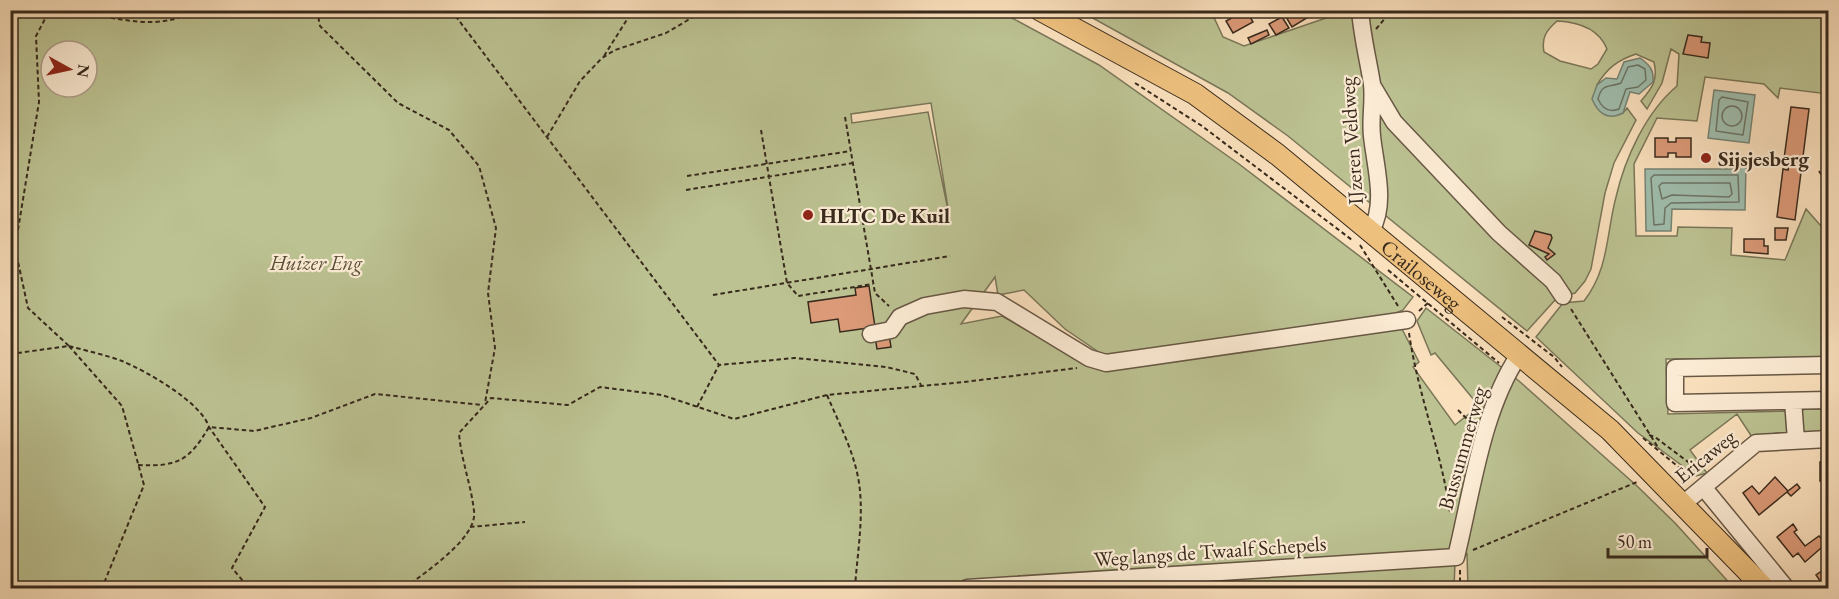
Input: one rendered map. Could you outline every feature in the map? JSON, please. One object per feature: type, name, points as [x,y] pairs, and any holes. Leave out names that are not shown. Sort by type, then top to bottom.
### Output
[{"type":"main road","name":"Crailoseweg","points":[[1032,13],[1195,94],[1278,155],[1365,239],[1519,355],[1610,430],[1764,588]]},
{"type":"street","name":"IJzeren Veldweg","points":[[1360,10],[1363,44],[1372,85],[1372,132],[1379,199],[1378,218],[1365,239]]},
{"type":"street","points":[[1372,85],[1394,122],[1499,233],[1553,281],[1563,296]]},
{"type":"street","points":[[871,334],[891,330],[900,317],[925,306],[964,299],[997,302],[1089,358],[1106,363],[1407,320]]},
{"type":"street","name":"Bussummerweg","points":[[1456,557],[1485,437],[1509,370],[1519,355]]},
{"type":"street","points":[[1828,365],[1675,368],[1675,403],[1828,400]]},
{"type":"street","points":[[1793,401],[1796,440]]},
{"type":"street","name":"Ericaweg","points":[[1683,504],[1756,443],[1828,439]]},
{"type":"street","points":[[1708,484],[1786,588]]},
{"type":"street","name":"Weg langs de Twaalf Schepels","points":[[967,588],[1456,557]]},
{"type":"path","points":[[30,10],[45,19],[73,13],[121,21],[156,21],[186,16],[194,10]]},
{"type":"path","points":[[63,10],[45,19],[36,36],[39,102],[15,248],[28,308],[69,346],[122,406],[144,485],[102,588]]},
{"type":"path","points":[[318,10],[320,26],[398,103],[449,130],[479,166],[496,228],[488,293],[495,348],[484,406]]},
{"type":"path","points":[[451,10],[719,365]]},
{"type":"path","points":[[547,138],[580,81],[602,58],[633,10]]},
{"type":"path","points":[[602,58],[615,50],[666,33],[705,10]]},
{"type":"path","points":[[1015,10],[1032,13]]},
{"type":"path","name":"Crailoseweg","points":[[1127,77],[1202,126],[1383,253]]},
{"type":"path","points":[[845,117],[875,293],[900,317]]},
{"type":"path","points":[[761,130],[787,283],[798,296],[873,284]]},
{"type":"path","points":[[687,176],[851,151]]},
{"type":"path","points":[[686,190],[853,163]]},
{"type":"path","points":[[1819,171],[1828,185]]},
{"type":"path","points":[[1365,239],[1407,320],[1415,377],[1443,467],[1451,523]]},
{"type":"path","points":[[713,295],[950,256]]},
{"type":"path","name":"Crailoseweg","points":[[1385,268],[1427,304]]},
{"type":"path","points":[[1563,296],[1660,451]]},
{"type":"path","points":[[10,354],[69,346],[124,362],[173,390],[206,418],[208,427],[265,507],[232,568],[249,588]]},
{"type":"path","points":[[719,365],[795,357],[886,367],[915,374],[921,385]]},
{"type":"path","points":[[405,588],[466,538],[475,514],[460,451],[459,433],[491,398],[568,405],[600,387],[662,395],[734,418],[827,395],[1106,363]]},
{"type":"path","points":[[697,406],[719,365]]},
{"type":"path","points":[[208,427],[254,430],[311,418],[375,394],[484,406]]},
{"type":"path","points":[[827,395],[854,458],[860,491],[861,534],[855,588]]},
{"type":"path","points":[[138,465],[166,467],[195,451],[208,427]]},
{"type":"path","points":[[1649,435],[1655,437],[1708,484]]},
{"type":"path","points":[[1456,557],[1636,482],[1640,478]]},
{"type":"path","points":[[470,526],[525,522]]},
{"type":"green space","name":"Huizer Eng","points":[[10,11],[999,11],[1099,65],[1239,164],[1413,297],[1403,310],[1394,314],[1103,355],[1065,329],[1024,290],[998,295],[995,277],[961,324],[1002,316],[1089,366],[1402,329],[1419,362],[1413,367],[1455,425],[1479,406],[1435,353],[1431,355],[1417,321],[1426,308],[1519,381],[1637,486],[1675,523],[1734,588],[1468,588],[1467,554],[1455,563],[1454,588],[11,588]],"holes":[[[931,103],[950,220],[928,112],[852,123],[851,114]]]},
{"type":"green space","points":[[1080,11],[1211,11],[1223,37],[1244,46],[1329,17],[1359,12],[1360,15],[1372,11],[1828,11],[1828,94],[1780,88],[1778,98],[1764,84],[1705,77],[1697,121],[1657,118],[1634,164],[1636,236],[1677,236],[1678,227],[1732,228],[1731,255],[1785,260],[1806,209],[1828,234],[1828,358],[1666,359],[1668,414],[1789,411],[1790,433],[1776,433],[1754,440],[1737,414],[1690,450],[1707,473],[1696,476],[1638,433],[1536,337],[1563,303],[1584,301],[1598,277],[1606,251],[1616,197],[1631,152],[1646,122],[1677,86],[1679,54],[1671,49],[1662,83],[1647,109],[1641,101],[1654,83],[1654,62],[1636,54],[1630,56],[1609,69],[1597,85],[1623,113],[1627,108],[1636,120],[1614,163],[1605,193],[1591,269],[1585,281],[1575,293],[1556,299],[1527,331],[1288,136],[1228,93]],"holes":[[[1557,21],[1587,28],[1599,36],[1607,49],[1598,64],[1591,69],[1560,61],[1544,52],[1543,42],[1548,31]]]},
{"type":"green space","points":[[1805,409],[1828,409],[1828,432],[1801,434],[1798,412]]},
{"type":"water","points":[[1640,58],[1651,68],[1653,82],[1639,94],[1630,92],[1623,113],[1608,116],[1600,112],[1592,99],[1597,85],[1606,78],[1617,79],[1624,62]]},
{"type":"water","points":[[1714,90],[1755,95],[1749,143],[1708,138]]},
{"type":"water","points":[[1740,164],[1746,165],[1745,210],[1672,209],[1671,231],[1646,231],[1645,169],[1740,169]]},
{"type":"building","points":[[1246,10],[1253,22],[1233,33],[1226,21]]},
{"type":"building","points":[[1299,10],[1307,10],[1310,16],[1292,27],[1286,17]]},
{"type":"building","points":[[1282,17],[1289,28],[1276,35],[1269,24]]},
{"type":"building","points":[[1267,30],[1269,35],[1251,44],[1248,38]]},
{"type":"building","points":[[1688,35],[1702,37],[1701,42],[1710,43],[1708,58],[1683,54]]},
{"type":"building","points":[[1791,107],[1809,109],[1795,220],[1777,217],[1783,169],[1788,170],[1790,160],[1784,159]]},
{"type":"building","points":[[1655,138],[1668,138],[1668,142],[1676,142],[1676,138],[1691,138],[1691,157],[1676,157],[1676,153],[1668,153],[1668,157],[1655,157]]},
{"type":"building","points":[[1775,228],[1788,228],[1786,240],[1775,240]]},
{"type":"building","points":[[1535,231],[1551,235],[1548,248],[1555,254],[1547,260],[1545,257],[1549,254],[1529,245]]},
{"type":"building","points":[[1744,239],[1764,239],[1764,246],[1768,246],[1768,254],[1744,252]]},
{"type":"building","points":[[869,286],[875,327],[840,332],[838,319],[811,323],[808,302],[856,295],[855,288]]},
{"type":"building","points":[[889,334],[891,347],[877,349],[875,336]]},
{"type":"building","points":[[1820,462],[1828,462],[1828,481],[1820,481]]},
{"type":"building","points":[[1775,477],[1788,491],[1797,484],[1800,488],[1791,496],[1787,492],[1759,515],[1743,493],[1752,486],[1759,494]]},
{"type":"building","points":[[1793,524],[1797,530],[1794,532],[1805,546],[1819,536],[1822,539],[1828,534],[1828,542],[1805,562],[1798,553],[1793,557],[1777,537]]},
{"type":"building","points":[[1826,568],[1828,588],[1819,588],[1823,585],[1816,575]]},
{"type":"place","name":"Sijsjesberg","points":[[1706,158]]},
{"type":"place","name":"HLTC De Kuil","points":[[808,215]]}]
